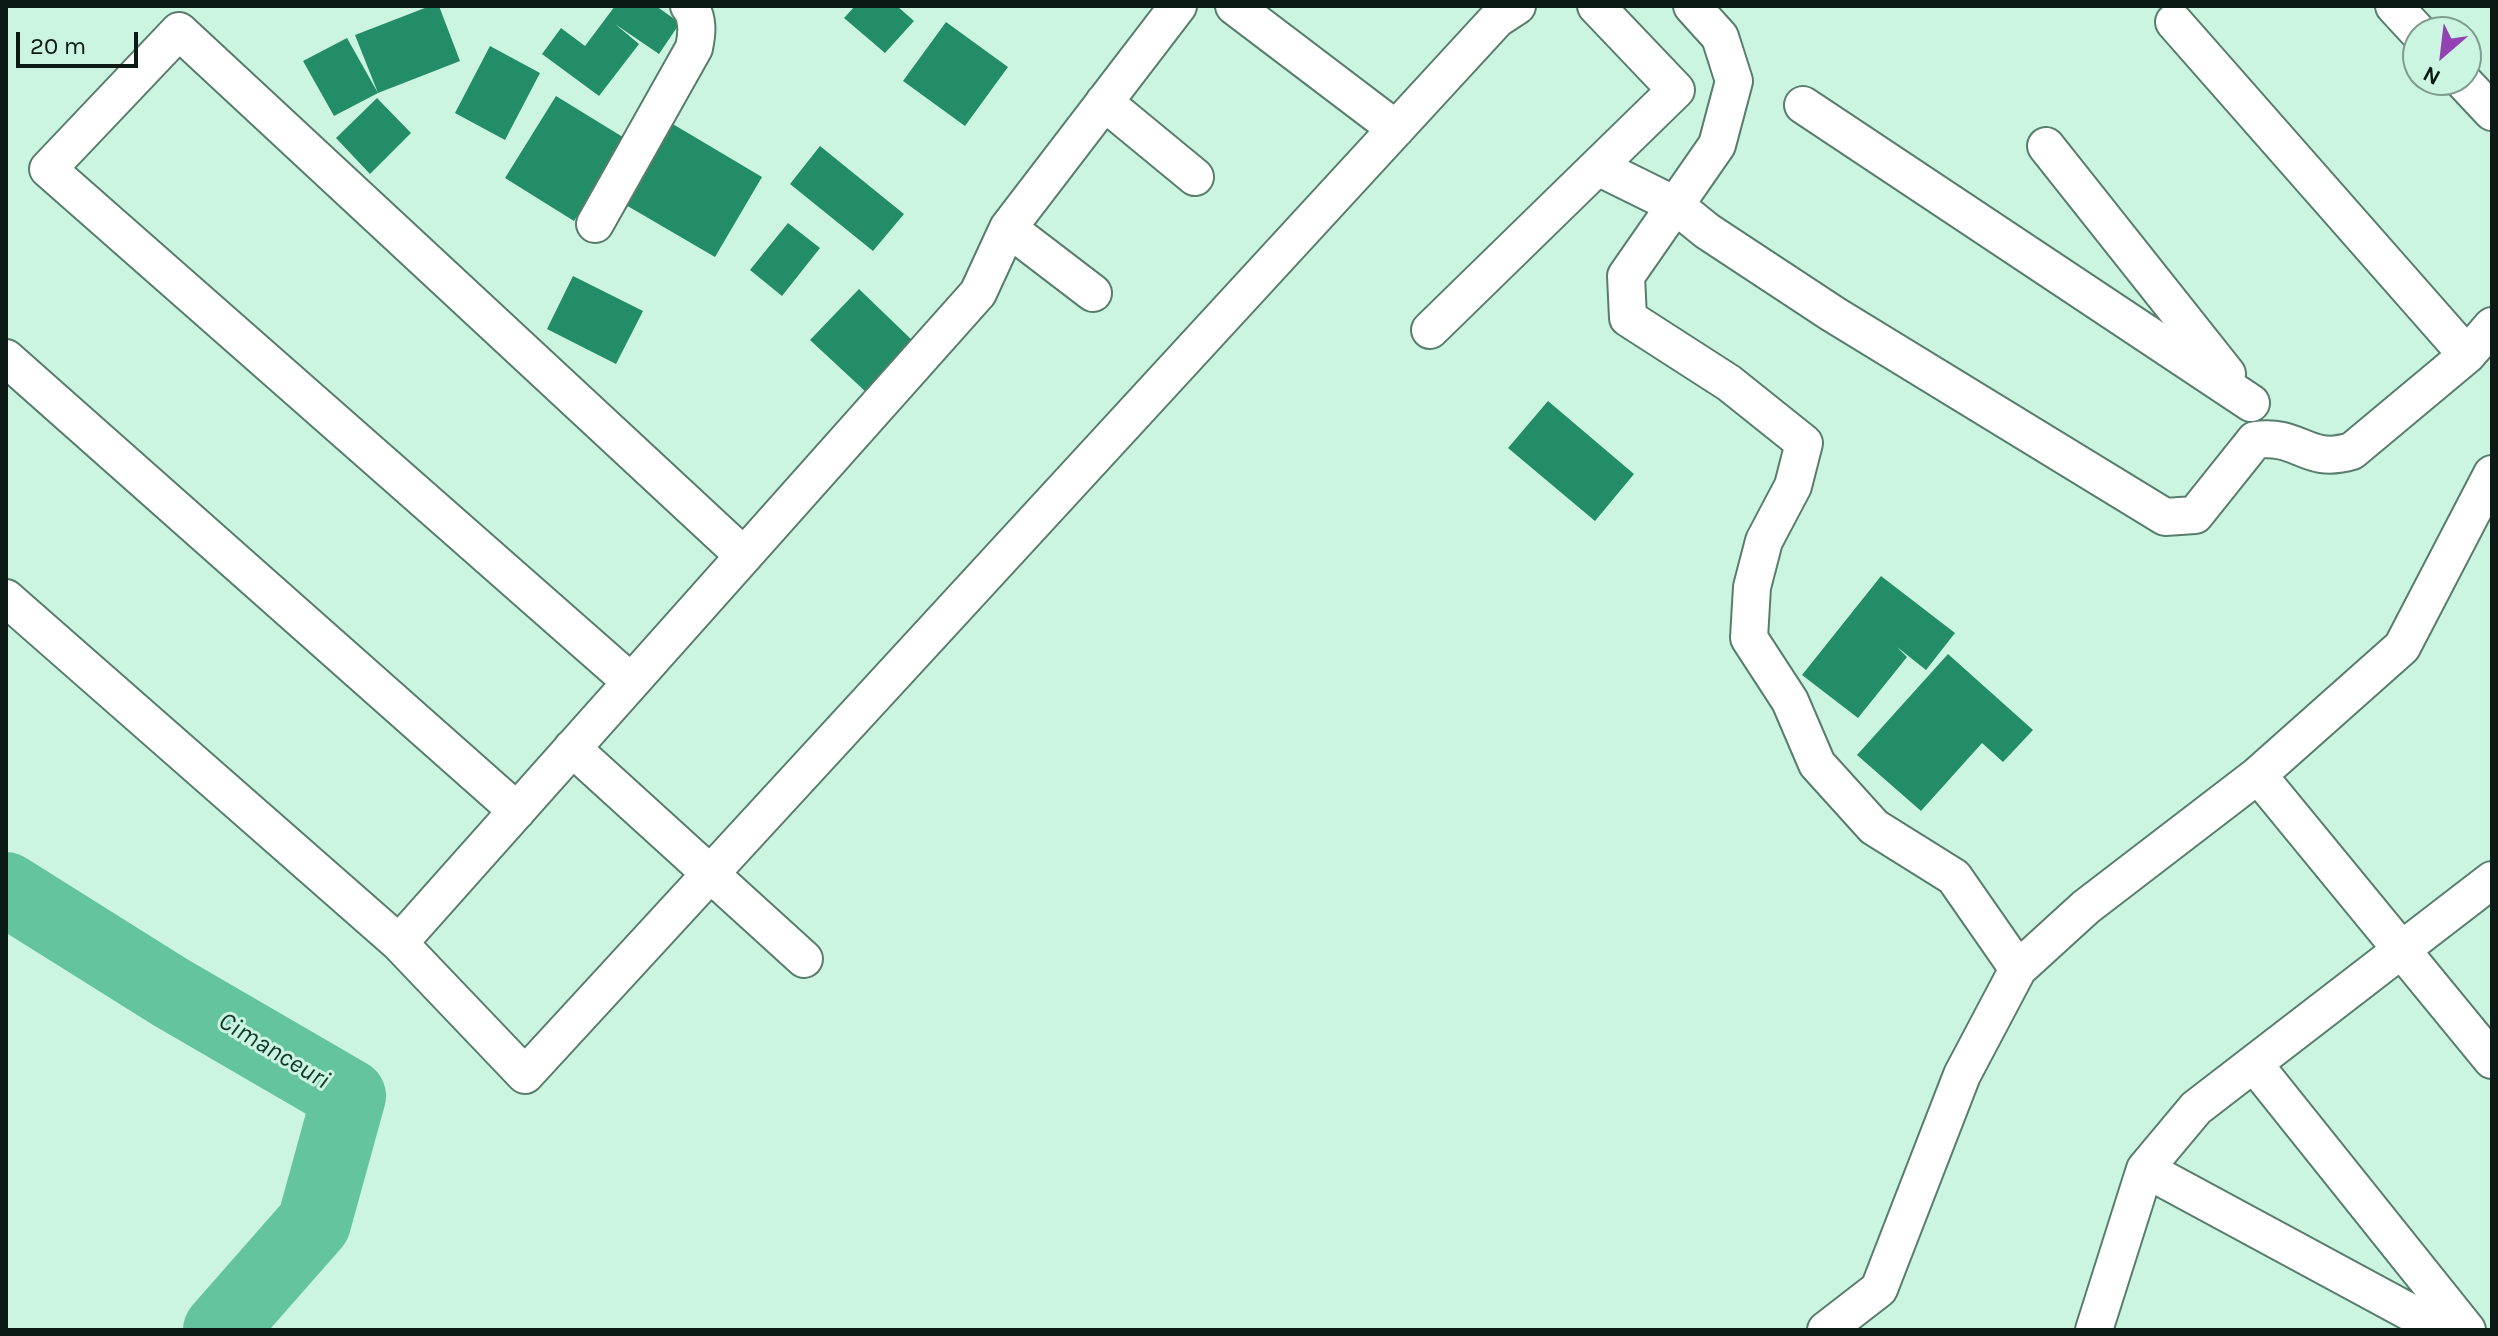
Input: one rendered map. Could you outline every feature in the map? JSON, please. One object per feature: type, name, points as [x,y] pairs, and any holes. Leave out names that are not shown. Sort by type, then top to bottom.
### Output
[{"type":"street","points":[[595,224],[694,48],[697,33],[694,12],[689,6]]},
{"type":"street","points":[[399,943],[978,293],[1008,228],[1178,6]]},
{"type":"street","points":[[1234,6],[1396,129]]},
{"type":"street","points":[[1430,330],[1676,90],[1596,6]]},
{"type":"street","points":[[1692,6],[1720,37],[1734,81],[1717,145],[1626,276],[1628,318],[1729,383],[1804,443],[1793,486],[1764,541],[1752,587],[1749,638],[1790,701],[1817,764],[1874,827],[1954,877],[2018,969]]},
{"type":"street","points":[[6,598],[399,943],[525,1075],[1396,129],[1498,10]]},
{"type":"street","points":[[2174,22],[2467,355]]},
{"type":"street","points":[[631,682],[48,169],[179,31],[744,556]]},
{"type":"street","points":[[2477,96],[2492,112]]},
{"type":"street","points":[[1104,102],[1195,177]]},
{"type":"street","points":[[1803,105],[2251,403]]},
{"type":"street","points":[[2046,146],[2278,437],[2313,454],[2330,457],[2352,451],[2467,355],[2492,326]]},
{"type":"street","points":[[1598,167],[1675,205],[1707,231],[1833,314],[2165,517],[2195,515],[2255,440],[2278,437]]},
{"type":"street","points":[[1008,228],[1093,293]]},
{"type":"street","points":[[6,358],[517,811]]},
{"type":"street","points":[[1827,1330],[1879,1289],[1962,1075],[2018,969],[2086,907],[2258,775],[2402,647],[2492,474]]},
{"type":"street","points":[[572,748],[804,959]]},
{"type":"street","points":[[2258,775],[2492,1060]]},
{"type":"street","points":[[2094,1330],[2145,1169],[2196,1108],[2492,880]]},
{"type":"street","points":[[2254,1064],[2467,1330]]},
{"type":"street","points":[[2145,1169],[2443,1330]]},
{"type":"building","points":[[430,6],[439,6],[460,61],[378,93],[355,35]]},
{"type":"building","points":[[615,6],[656,6],[680,23],[659,54],[615,24],[639,44],[599,96],[542,54],[561,28],[585,46]]},
{"type":"building","points":[[855,6],[897,6],[914,21],[885,53],[844,18]]},
{"type":"building","points":[[946,22],[1008,67],[965,126],[903,81]]},
{"type":"building","points":[[347,38],[378,93],[334,116],[303,61]]},
{"type":"building","points":[[490,46],[540,73],[505,140],[455,113]]},
{"type":"building","points":[[556,96],[626,139],[574,221],[505,178]]},
{"type":"building","points":[[377,98],[411,133],[370,174],[336,138]]},
{"type":"building","points":[[666,120],[762,177],[715,257],[619,201]]},
{"type":"building","points":[[820,146],[904,214],[873,251],[790,184]]},
{"type":"building","points":[[788,223],[820,248],[782,296],[750,270]]},
{"type":"building","points":[[573,276],[643,311],[616,364],[547,329]]},
{"type":"building","points":[[859,289],[913,341],[866,392],[810,340]]},
{"type":"building","points":[[1548,401],[1634,474],[1595,521],[1508,448]]},
{"type":"building","points":[[1881,576],[1955,633],[1926,670],[1897,647],[1907,657],[1858,718],[1802,675]]},
{"type":"building","points":[[1948,654],[2033,730],[2003,762],[1982,743],[1921,811],[1857,755]]},
{"type":"waterway","name":"Cimanceuri","points":[[6,889],[170,992],[349,1096],[314,1223],[220,1330]]}]
